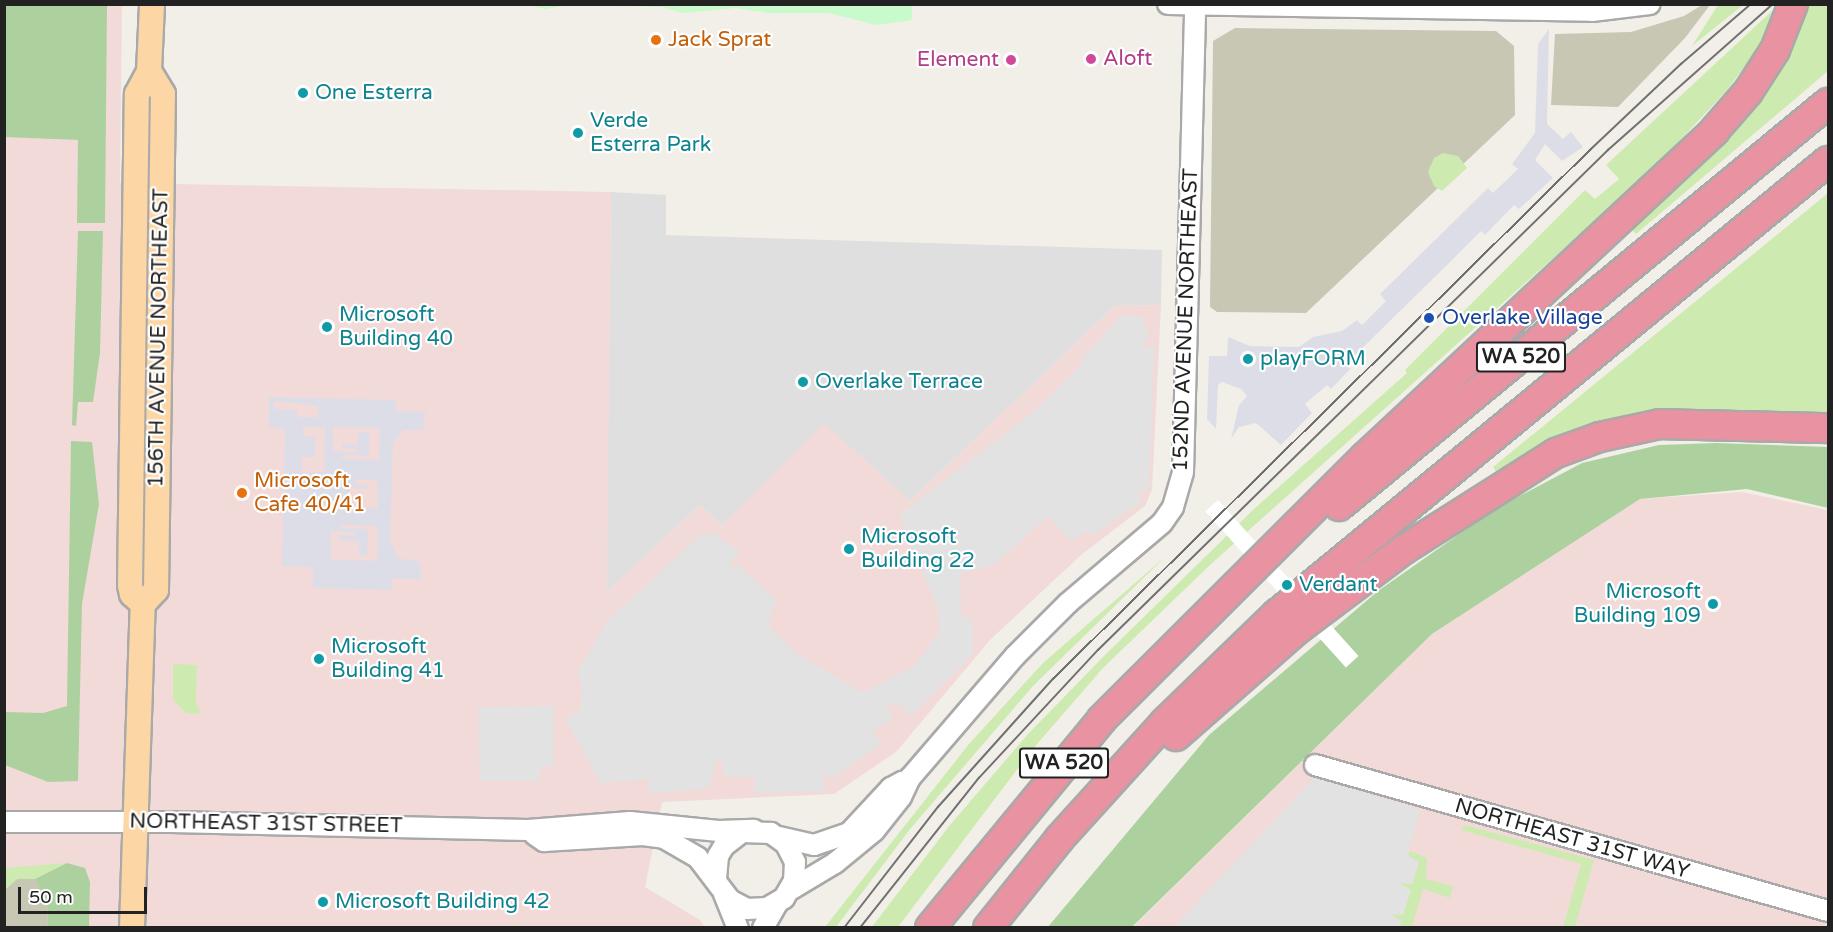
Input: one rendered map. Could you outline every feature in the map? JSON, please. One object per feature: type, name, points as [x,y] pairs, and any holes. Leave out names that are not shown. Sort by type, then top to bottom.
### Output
[{"type":"highway","points":[[1212,610],[1365,457],[1714,131],[1748,92],[1775,50],[1793,4]]},
{"type":"highway","name":"WA 520","points":[[930,927],[1102,719],[1212,610],[1828,103]]},
{"type":"highway","name":"WA 520","points":[[988,927],[1060,838],[1165,722],[1277,614],[1828,160]]},
{"type":"highway","points":[[1060,838],[1298,629],[1446,520],[1556,453],[1599,437],[1660,424],[1828,428]]},
{"type":"main road","name":"156TH AVENUE NORTHEAST","points":[[132,927],[143,604],[156,590],[163,94],[149,70],[152,4]]},
{"type":"street","points":[[1168,4],[1592,11],[1650,4]]},
{"type":"street","name":"152ND AVENUE NORTHEAST","points":[[783,897],[861,842],[886,818],[910,778],[1038,631],[1162,523],[1179,492],[1187,350],[1195,5]]},
{"type":"street","name":"NORTHEAST 31ST WAY","points":[[1316,765],[1828,911]]},
{"type":"street","name":"152ND AVENUE NORTHEAST","points":[[779,837],[814,845],[849,833],[891,788],[910,778]]},
{"type":"street","name":"NORTHEAST 31ST STREET","points":[[4,822],[136,822],[528,830],[630,822],[719,831],[754,830]]},
{"type":"street","name":"NORTHEAST 31ST STREET","points":[[528,830],[544,841],[643,835],[664,838],[699,858],[720,886]]},
{"type":"street","points":[[738,927],[720,886],[718,856],[732,838],[754,830],[779,837],[795,862],[783,897],[763,927]]},
{"type":"street","points":[[720,886],[747,909],[783,897]]},
{"type":"shaded area","points":[[5,5],[122,5],[120,183],[611,192],[607,592],[700,505],[722,526],[824,423],[910,501],[1115,306],[1161,305],[1152,490],[1145,506],[1081,555],[990,640],[896,752],[834,794],[662,802],[645,887],[700,920],[705,927],[5,928]]},
{"type":"shaded area","points":[[1702,5],[1710,5],[1685,38],[1618,107],[1551,105],[1555,34],[1631,32],[1684,16]]},
{"type":"shaded area","points":[[1235,28],[1496,31],[1514,46],[1515,115],[1306,313],[1217,312],[1210,307],[1213,41]]},
{"type":"shaded area","points":[[1549,29],[1547,124],[1563,139],[1571,132],[1583,147],[1562,161],[1545,144],[1535,160],[1553,178],[1519,209],[1514,205],[1485,235],[1481,231],[1347,363],[1350,369],[1331,389],[1327,385],[1305,404],[1312,413],[1281,445],[1256,423],[1239,427],[1231,439],[1239,405],[1247,396],[1241,389],[1222,382],[1218,385],[1216,429],[1207,419],[1209,356],[1227,356],[1228,337],[1250,346],[1299,347],[1313,337],[1342,331],[1357,320],[1362,325],[1386,301],[1380,294],[1488,188],[1493,193],[1518,169],[1512,164],[1535,133],[1538,44]]},
{"type":"shaded area","name":"Overlake Terrace","points":[[611,192],[666,195],[666,235],[1162,250],[1161,305],[1115,306],[910,501],[824,424],[722,526],[700,505],[606,593]]},
{"type":"shaded area","points":[[1120,316],[1142,316],[1149,335],[1142,347],[1154,348],[1149,491],[1137,492],[1142,501],[1092,536],[1086,530],[1072,542],[1048,516],[994,565],[960,574],[961,615],[972,619],[973,654],[911,716],[899,705],[885,706],[894,717],[873,732],[882,743],[833,778],[822,773],[826,791],[754,793],[754,777],[724,777],[723,761],[715,762],[709,788],[650,794],[648,779],[600,783],[566,719],[580,710],[582,688],[578,671],[608,620],[700,535],[714,533],[740,553],[730,564],[733,568],[738,564],[777,601],[770,615],[771,629],[796,653],[863,693],[914,666],[940,632],[938,609],[899,515],[1036,410],[1081,366],[1082,359]]},
{"type":"shaded area","points":[[269,397],[396,400],[396,411],[426,412],[423,430],[404,430],[393,443],[390,540],[398,558],[420,562],[421,579],[392,579],[392,590],[313,588],[313,567],[282,566],[285,429],[269,428]],"holes":[[[274,401],[318,406],[318,417],[297,417],[297,410],[275,409]],[[303,427],[325,427],[324,472],[302,472],[302,457],[315,457],[315,436],[303,436]],[[333,427],[380,428],[379,460],[342,459],[342,455],[369,456],[369,433],[358,432],[358,445],[342,444],[342,448],[357,449],[357,452],[333,451]],[[356,479],[377,480],[378,508],[350,507],[349,488],[368,489],[368,484],[356,486]],[[340,525],[378,526],[377,561],[331,560],[331,531],[355,532],[355,536],[339,535],[339,540],[359,541],[359,555],[367,556],[368,529],[341,528]]]},
{"type":"shaded area","points":[[1742,492],[1828,510],[1828,927],[1132,928],[1432,634],[1640,499]]},
{"type":"shaded area","points":[[554,706],[553,766],[540,766],[539,781],[480,781],[478,707]]},
{"type":"shaded area","points":[[1315,777],[1420,810],[1407,855],[1419,862],[1412,884],[1399,883],[1411,890],[1403,915],[1391,914],[1401,921],[1399,927],[1174,927]]},
{"type":"shaded area","points":[[17,879],[35,879],[47,902],[48,927],[5,927],[4,890]]},
{"type":"green space","points":[[5,4],[107,5],[105,223],[77,223],[78,140],[5,137]]},
{"type":"green space","points":[[527,5],[571,5],[545,9]]},
{"type":"green space","points":[[571,5],[912,5],[912,20],[876,25],[829,13],[769,13],[735,8],[683,13],[662,7]]},
{"type":"green space","points":[[1718,5],[1743,5],[1692,46]]},
{"type":"green space","points":[[1807,5],[1828,5],[1828,71],[1636,234],[1632,230],[1717,149],[1770,85]]},
{"type":"green space","points":[[1773,10],[1759,47],[1728,89],[1656,166],[1210,565],[1103,668],[1031,751],[898,927],[871,928],[950,825],[1028,734],[1106,654],[1254,509],[1407,373],[1405,370],[1585,190],[1595,199],[1619,179],[1606,165]]},
{"type":"green space","points":[[1443,153],[1458,156],[1467,168],[1442,191],[1434,186],[1428,172],[1434,158]]},
{"type":"green space","points":[[1828,193],[1828,413],[1706,410],[1607,419],[1497,473],[1493,467]]},
{"type":"green space","points":[[78,231],[103,231],[100,353],[93,402],[78,402],[76,426],[72,425]]},
{"type":"green space","points":[[71,441],[92,442],[99,504],[82,604],[78,781],[48,782],[5,765],[5,712],[43,713],[67,706]]},
{"type":"green space","points":[[1716,443],[1828,447],[1828,508],[1747,489],[1640,499],[1432,634],[1132,927],[1047,928],[1209,735],[1378,591],[1495,509],[1582,463],[1659,445]]},
{"type":"green space","points":[[1165,557],[1033,686],[911,828],[836,927],[825,927],[969,744],[1043,663]]},
{"type":"green space","points":[[173,664],[197,665],[196,702],[201,714],[186,713],[173,700]]},
{"type":"green space","points":[[1465,825],[1594,860],[1575,927],[1563,927],[1581,864],[1461,830]]},
{"type":"green space","points":[[1410,851],[1427,858],[1426,879],[1453,886],[1450,898],[1423,889],[1412,927],[1399,927],[1401,921],[1391,916],[1393,912],[1403,915],[1399,883],[1412,884],[1419,862],[1408,857]]},
{"type":"green space","points":[[67,863],[35,879],[17,879],[5,890],[5,868]]},
{"type":"green space","points":[[67,863],[85,868],[90,882],[89,927],[48,927],[47,902],[35,879]]},
{"type":"pier","points":[[1218,500],[1359,656],[1346,667],[1205,511]]},
{"type":"tram line","points":[[844,928],[938,807],[1053,679],[1590,150],[1681,64],[1751,4]]},
{"type":"tram line","points":[[860,928],[979,778],[1098,650],[1608,150],[1773,4]]},
{"type":"place","name":"Jack Sprat","points":[[656,40]]},
{"type":"place","name":"Aloft","points":[[1091,59]]},
{"type":"place","name":"Element","points":[[1011,60]]},
{"type":"place","name":"One Esterra","points":[[303,93]]},
{"type":"place","name":"Verde Esterra Park","points":[[578,133]]},
{"type":"place","name":"Overlake Village","points":[[1429,318]]},
{"type":"place","name":"Microsoft Building 40","points":[[327,327]]},
{"type":"place","name":"playFORM","points":[[1248,359]]},
{"type":"place","name":"Overlake Terrace","points":[[803,382]]},
{"type":"place","name":"Microsoft Cafe 40/41","points":[[242,493]]},
{"type":"place","name":"Microsoft Building 22","points":[[849,549]]},
{"type":"place","name":"Verdant","points":[[1287,585]]},
{"type":"place","name":"Microsoft Building 109","points":[[1713,604]]},
{"type":"place","name":"Microsoft Building 41","points":[[319,659]]},
{"type":"place","name":"Microsoft Building 42","points":[[323,902]]}]
